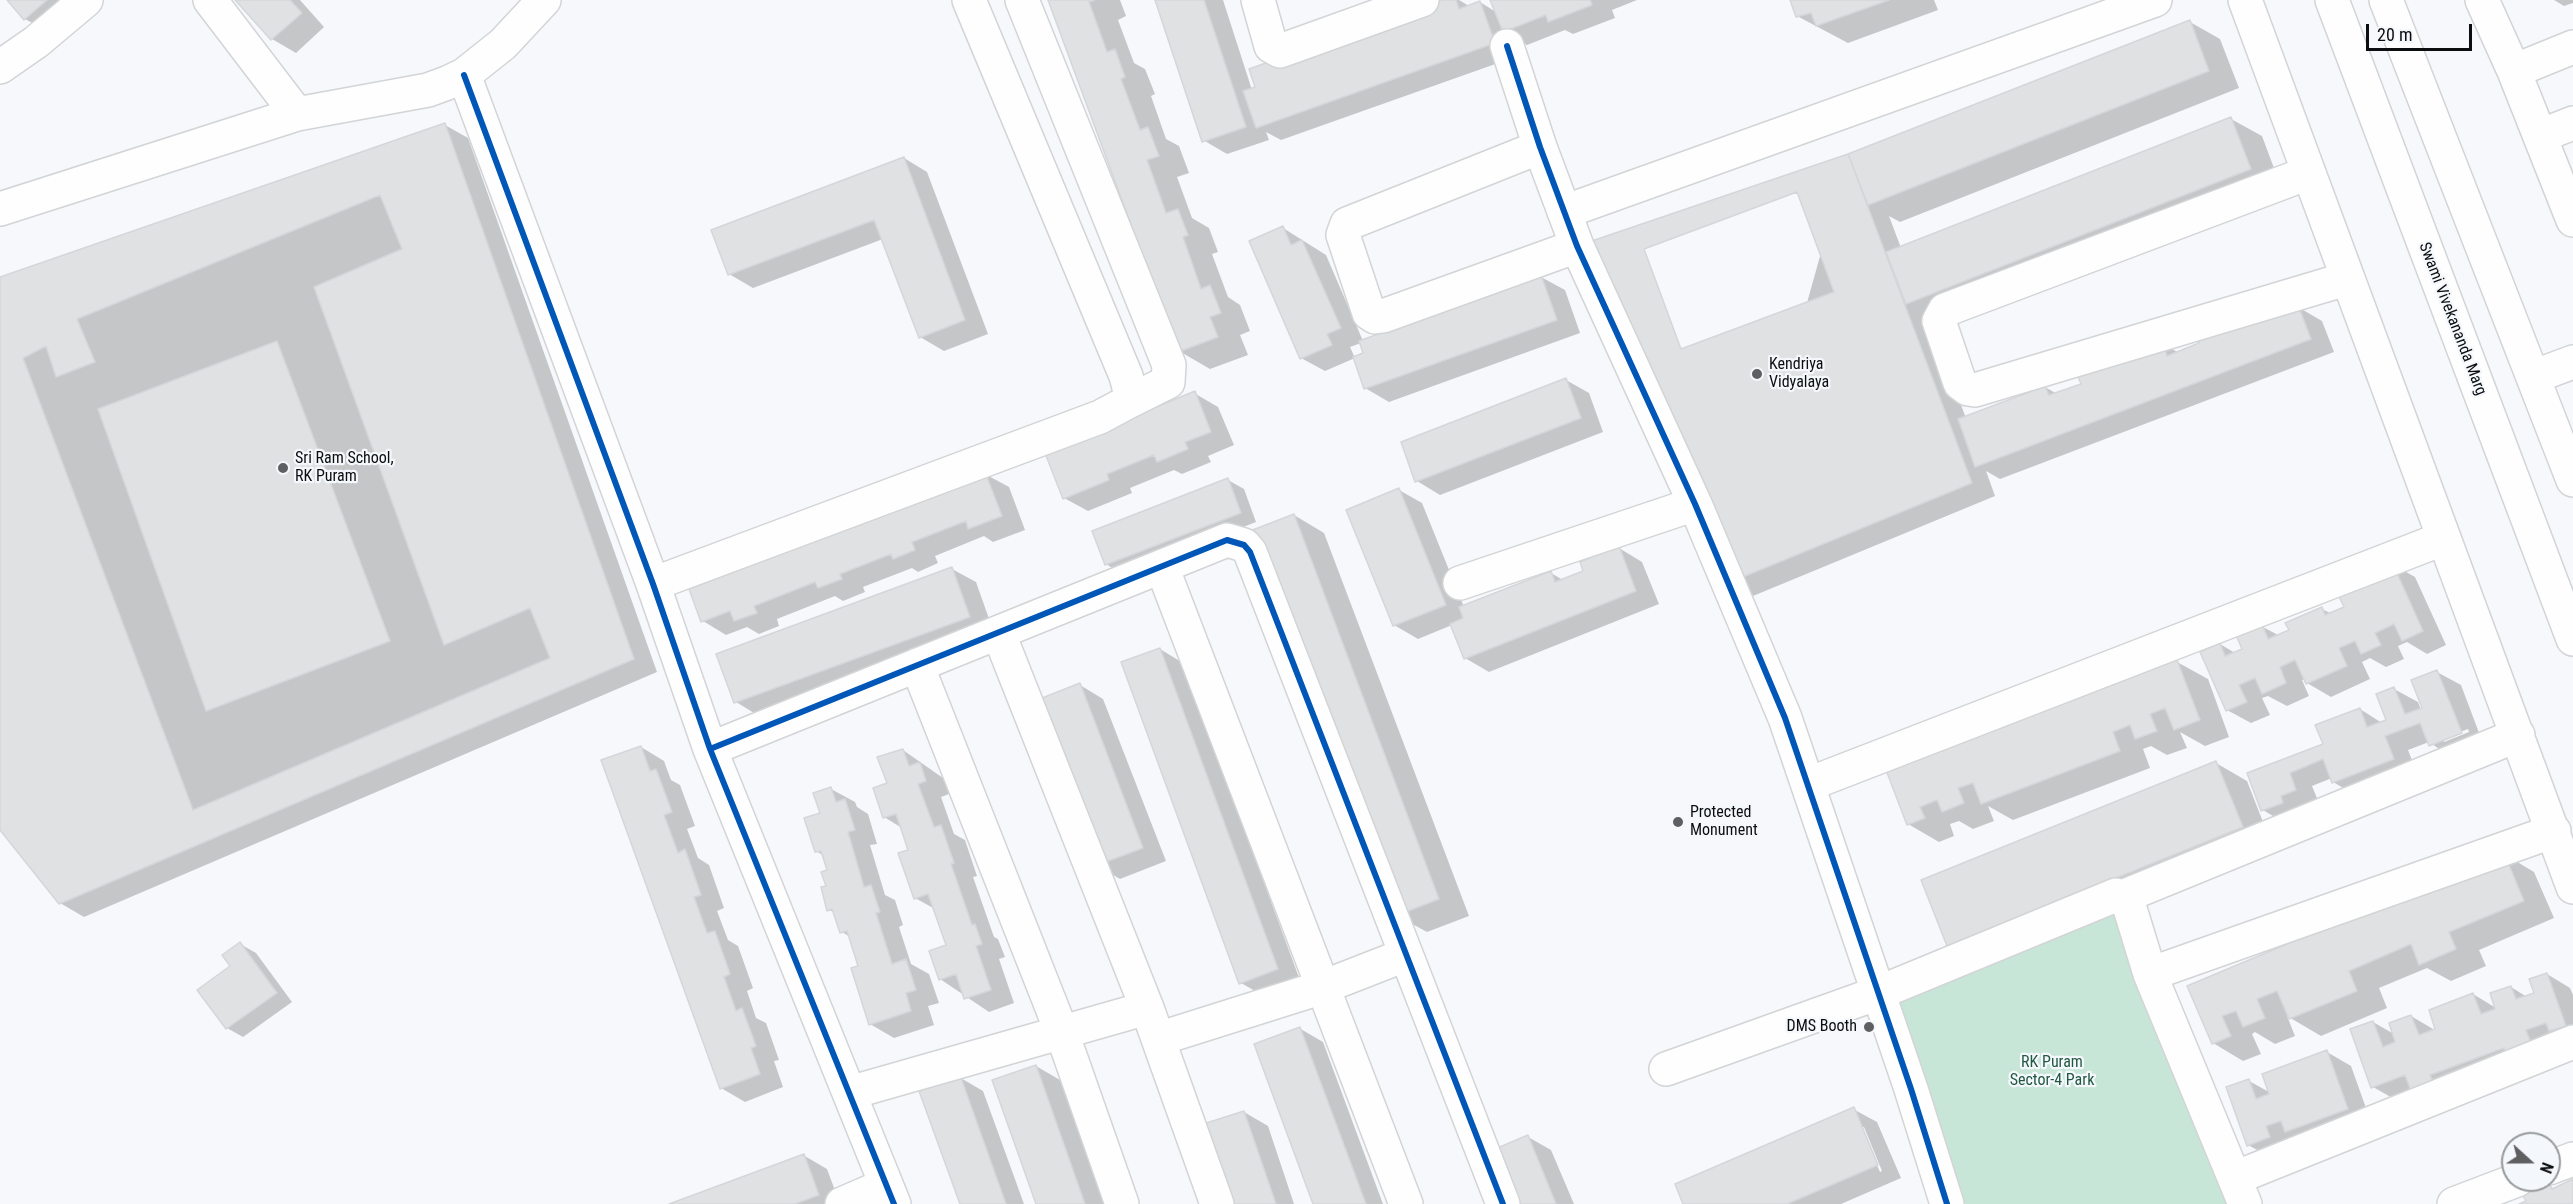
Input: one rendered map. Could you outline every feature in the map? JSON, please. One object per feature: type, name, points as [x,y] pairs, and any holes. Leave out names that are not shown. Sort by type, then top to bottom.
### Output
[{"type":"street","points":[[0,67],[36,42],[86,0]]},
{"type":"street","points":[[210,0],[297,114]]},
{"type":"street","points":[[0,209],[297,114],[428,90],[464,75],[503,44],[544,0]]},
{"type":"street","points":[[969,0],[1126,375],[1130,391],[1128,402]]},
{"type":"street","points":[[653,584],[1100,417],[1168,382],[1169,365],[1022,0]]},
{"type":"street","points":[[1258,0],[1271,46],[1280,51],[1422,0]]},
{"type":"street","points":[[1564,212],[2155,0]]},
{"type":"street","points":[[2245,0],[2442,539],[2518,735],[2573,887]]},
{"type":"street","name":"Swami Vivekananda Marg","points":[[2332,0],[2573,639]]},
{"type":"street","points":[[2386,0],[2573,480]]},
{"type":"street","points":[[2482,0],[2514,71],[2573,220]]},
{"type":"street","points":[[1507,46],[1540,147],[1577,246],[1695,504],[1785,718],[1809,784],[1947,1204]]},
{"type":"street","points":[[2514,71],[2573,47]]},
{"type":"street","points":[[464,75],[653,584],[710,749],[890,1195],[842,1204]]},
{"type":"street","points":[[2540,136],[2573,123]]},
{"type":"street","points":[[1540,147],[1347,224],[1343,235],[1369,313],[1376,317],[1383,316],[1577,246]]},
{"type":"street","points":[[2308,173],[1945,310],[1939,321],[1960,383],[1968,389],[1975,390],[2346,279]]},
{"type":"street","points":[[2533,377],[2573,362]]},
{"type":"street","points":[[1460,583],[1695,504]]},
{"type":"street","points":[[1809,784],[2442,539]]},
{"type":"street","points":[[710,749],[1227,540],[1244,545],[1250,552],[1503,1204]]},
{"type":"street","points":[[1162,567],[1406,1204]]},
{"type":"street","points":[[999,634],[1147,1008],[1217,1204]]},
{"type":"street","points":[[917,665],[1062,1033],[1122,1204]]},
{"type":"street","points":[[1666,1069],[1878,993],[2109,896],[2122,897],[2518,735]]},
{"type":"street","points":[[2150,974],[2554,831]]},
{"type":"street","points":[[2122,897],[2128,902],[2150,974],[2240,1191],[2573,1042]]},
{"type":"street","points":[[1158,1039],[1323,987],[1405,955]]},
{"type":"street","points":[[849,1093],[1147,1008]]},
{"type":"street","points":[[2454,1204],[2501,1186]]},
{"type":"green space","name":"RK Puram Sector-4 Park","points":[[2122,897],[2247,1204],[1955,1204],[1889,989]]},
{"type":"building","points":[[7,0],[47,0],[24,20]]},
{"type":"building","points":[[235,0],[290,0],[302,13],[271,40]]},
{"type":"building","points":[[1048,0],[1094,0],[1089,2],[1107,52],[1115,49],[1125,77],[1121,79],[1140,130],[1148,127],[1159,156],[1147,160],[1166,213],[1178,209],[1188,235],[1183,237],[1201,289],[1210,285],[1221,313],[1210,317],[1218,337],[1178,352]]},
{"type":"building","points":[[1155,0],[1204,0],[1246,127],[1202,142]]},
{"type":"building","points":[[1442,0],[1456,0],[1459,9],[1480,1],[1495,43],[1256,128],[1243,91],[1255,87],[1249,69]]},
{"type":"building","points":[[1490,0],[1590,0],[1592,5],[1548,22],[1546,15],[1503,32]]},
{"type":"building","points":[[1790,0],[1889,0],[1816,26],[1811,13],[1796,17]]},
{"type":"building","points":[[2190,20],[2209,71],[1868,205],[1848,154]]},
{"type":"building","points":[[2231,117],[2251,169],[1906,304],[1886,252]]},
{"type":"building","name":"Sri Ram School, RK Puram","points":[[445,123],[634,659],[59,904],[0,830],[0,277]]},
{"type":"building","points":[[1848,154],[1972,483],[1728,583],[1577,246]]},
{"type":"building","points":[[904,157],[965,320],[919,338],[874,220],[728,275],[711,230]]},
{"type":"building","points":[[1797,192],[1834,292],[1681,349],[1644,249]]},
{"type":"building","points":[[380,195],[402,249],[314,287],[444,645],[530,608],[550,658],[193,810],[23,358],[46,346],[56,377],[95,362],[77,319]],"holes":[[[277,341],[390,641],[206,711],[98,409]]]},
{"type":"building","points":[[1283,226],[1291,245],[1302,240],[1341,328],[1327,334],[1332,345],[1300,359],[1249,241]]},
{"type":"building","points":[[1541,275],[1557,320],[1364,389],[1353,357],[1363,353],[1359,341]]},
{"type":"building","points":[[2298,305],[2311,339],[1975,467],[1958,419],[2045,386],[2049,395],[2081,384],[2077,374],[2162,341],[2167,356],[2199,343],[2195,334]]},
{"type":"building","points":[[1566,378],[1581,418],[1415,482],[1401,442]]},
{"type":"building","points":[[1195,391],[1211,432],[1185,442],[1188,449],[1157,462],[1154,455],[1107,474],[1109,480],[1063,499],[1045,453]]},
{"type":"building","points":[[985,472],[1002,516],[968,529],[966,521],[912,542],[915,550],[893,559],[891,554],[840,574],[842,579],[818,588],[815,582],[754,606],[757,613],[734,621],[730,611],[701,622],[689,589]]},
{"type":"building","points":[[1228,478],[1241,513],[1105,565],[1092,531]]},
{"type":"building","points":[[1399,488],[1446,605],[1393,626],[1346,510]]},
{"type":"building","points":[[1294,514],[1439,899],[1395,916],[1250,531]]},
{"type":"building","points":[[1619,546],[1636,591],[1464,659],[1450,624],[1463,618],[1459,607],[1551,571],[1555,582],[1583,571],[1580,562]]},
{"type":"building","points":[[2392,562],[2423,631],[2402,641],[2394,624],[2375,633],[2381,645],[2361,654],[2355,641],[2339,648],[2347,666],[2306,684],[2295,660],[2280,667],[2286,683],[2262,694],[2255,678],[2239,685],[2247,702],[2226,711],[2200,652],[2220,643],[2225,656],[2242,649],[2236,635],[2262,624],[2268,639],[2289,630],[2285,623],[2322,607],[2325,615],[2344,607],[2335,588]]},
{"type":"building","points":[[952,567],[970,617],[734,703],[716,654]]},
{"type":"building","points":[[1160,648],[1278,969],[1239,984],[1121,662]]},
{"type":"building","points":[[2177,660],[2200,720],[2174,730],[2165,708],[2150,714],[2157,731],[2135,739],[2130,725],[2113,732],[2120,751],[1981,804],[1973,783],[1958,788],[1964,803],[1942,812],[1937,800],[1920,807],[1925,818],[1907,825],[1886,770]]},
{"type":"building","points":[[2437,670],[2462,733],[2429,746],[2420,723],[2385,736],[2394,759],[2332,783],[2323,759],[2290,773],[2296,790],[2281,796],[2283,803],[2261,811],[2247,773],[2323,744],[2315,725],[2360,708],[2367,727],[2386,720],[2376,694],[2394,687],[2405,714],[2422,708],[2411,680]]},
{"type":"building","points":[[1080,683],[1143,848],[1095,866],[1032,702]]},
{"type":"building","points":[[641,746],[650,771],[656,769],[672,812],[664,815],[678,853],[685,849],[701,895],[694,897],[707,933],[715,931],[730,974],[724,977],[736,1011],[742,1008],[756,1046],[751,1048],[760,1074],[720,1089],[601,760]]},
{"type":"building","points":[[903,749],[909,766],[920,762],[926,781],[918,784],[934,827],[941,825],[954,863],[951,864],[972,925],[975,924],[982,944],[976,946],[991,990],[964,999],[956,974],[939,980],[929,951],[946,945],[928,894],[914,899],[898,853],[908,850],[896,814],[883,818],[873,788],[887,783],[877,757]]},
{"type":"building","points":[[2216,761],[2243,827],[1947,946],[1921,880]]},
{"type":"building","points":[[831,787],[836,802],[845,799],[855,830],[848,832],[864,887],[871,885],[880,912],[876,913],[892,964],[906,959],[916,990],[906,993],[911,1011],[869,1025],[851,968],[858,966],[847,931],[840,933],[832,909],[827,911],[821,887],[826,886],[821,872],[827,870],[821,851],[815,852],[804,818],[820,813],[813,793]]},
{"type":"building","points":[[2504,853],[2524,901],[2449,932],[2456,949],[2419,965],[2411,944],[2349,971],[2357,991],[2289,1019],[2277,991],[2257,999],[2265,1018],[2243,1027],[2236,1011],[2222,1016],[2231,1036],[2212,1044],[2187,986]]},
{"type":"building","points":[[240,942],[277,993],[226,1029],[197,990],[230,966],[222,955]]},
{"type":"building","points":[[2547,973],[2566,1026],[2549,1031],[2546,1023],[2526,1030],[2533,1049],[2507,1059],[2504,1048],[2430,1075],[2435,1086],[2412,1094],[2405,1075],[2371,1088],[2350,1029],[2373,1021],[2383,1047],[2395,1042],[2389,1023],[2411,1015],[2419,1035],[2435,1029],[2429,1010],[2473,993],[2481,1014],[2495,1009],[2490,993],[2511,986],[2516,999],[2534,993],[2529,979]]},
{"type":"building","points":[[1300,1027],[1366,1204],[1313,1204],[1254,1044]]},
{"type":"building","points":[[2327,1050],[2348,1109],[2285,1132],[2281,1121],[2266,1126],[2270,1137],[2247,1146],[2226,1087],[2249,1079],[2256,1099],[2269,1094],[2262,1074]]},
{"type":"building","points":[[1036,1065],[1085,1204],[1036,1204],[992,1080]]},
{"type":"building","points":[[960,1075],[1006,1204],[960,1204],[919,1091]]},
{"type":"building","points":[[1854,1107],[1878,1165],[1787,1204],[1683,1204],[1675,1184]]},
{"type":"building","points":[[1244,1111],[1276,1204],[1227,1204],[1200,1125]]},
{"type":"building","points":[[1528,1135],[1556,1204],[1510,1204],[1488,1152]]},
{"type":"building","points":[[804,1154],[819,1195],[795,1204],[669,1204]]},
{"type":"building","points":[[2573,1179],[2573,1204],[2519,1204],[2526,1201],[2522,1194],[2561,1192],[2561,1185]]},
{"type":"cycle path","points":[[1507,46],[1540,147],[1577,246],[1695,504],[1785,718],[1911,1089],[1947,1204]]},
{"type":"cycle path","points":[[464,75],[653,584],[710,749],[894,1204]]},
{"type":"cycle path","points":[[710,749],[1227,540],[1244,545],[1250,552],[1503,1204]]},
{"type":"place","name":"Kendriya Vidyalaya","points":[[1757,374]]},
{"type":"place","name":"Sri Ram School, RK Puram","points":[[283,468]]},
{"type":"place","name":"Protected Monument","points":[[1678,822]]},
{"type":"place","name":"DMS Booth","points":[[1869,1027]]}]
